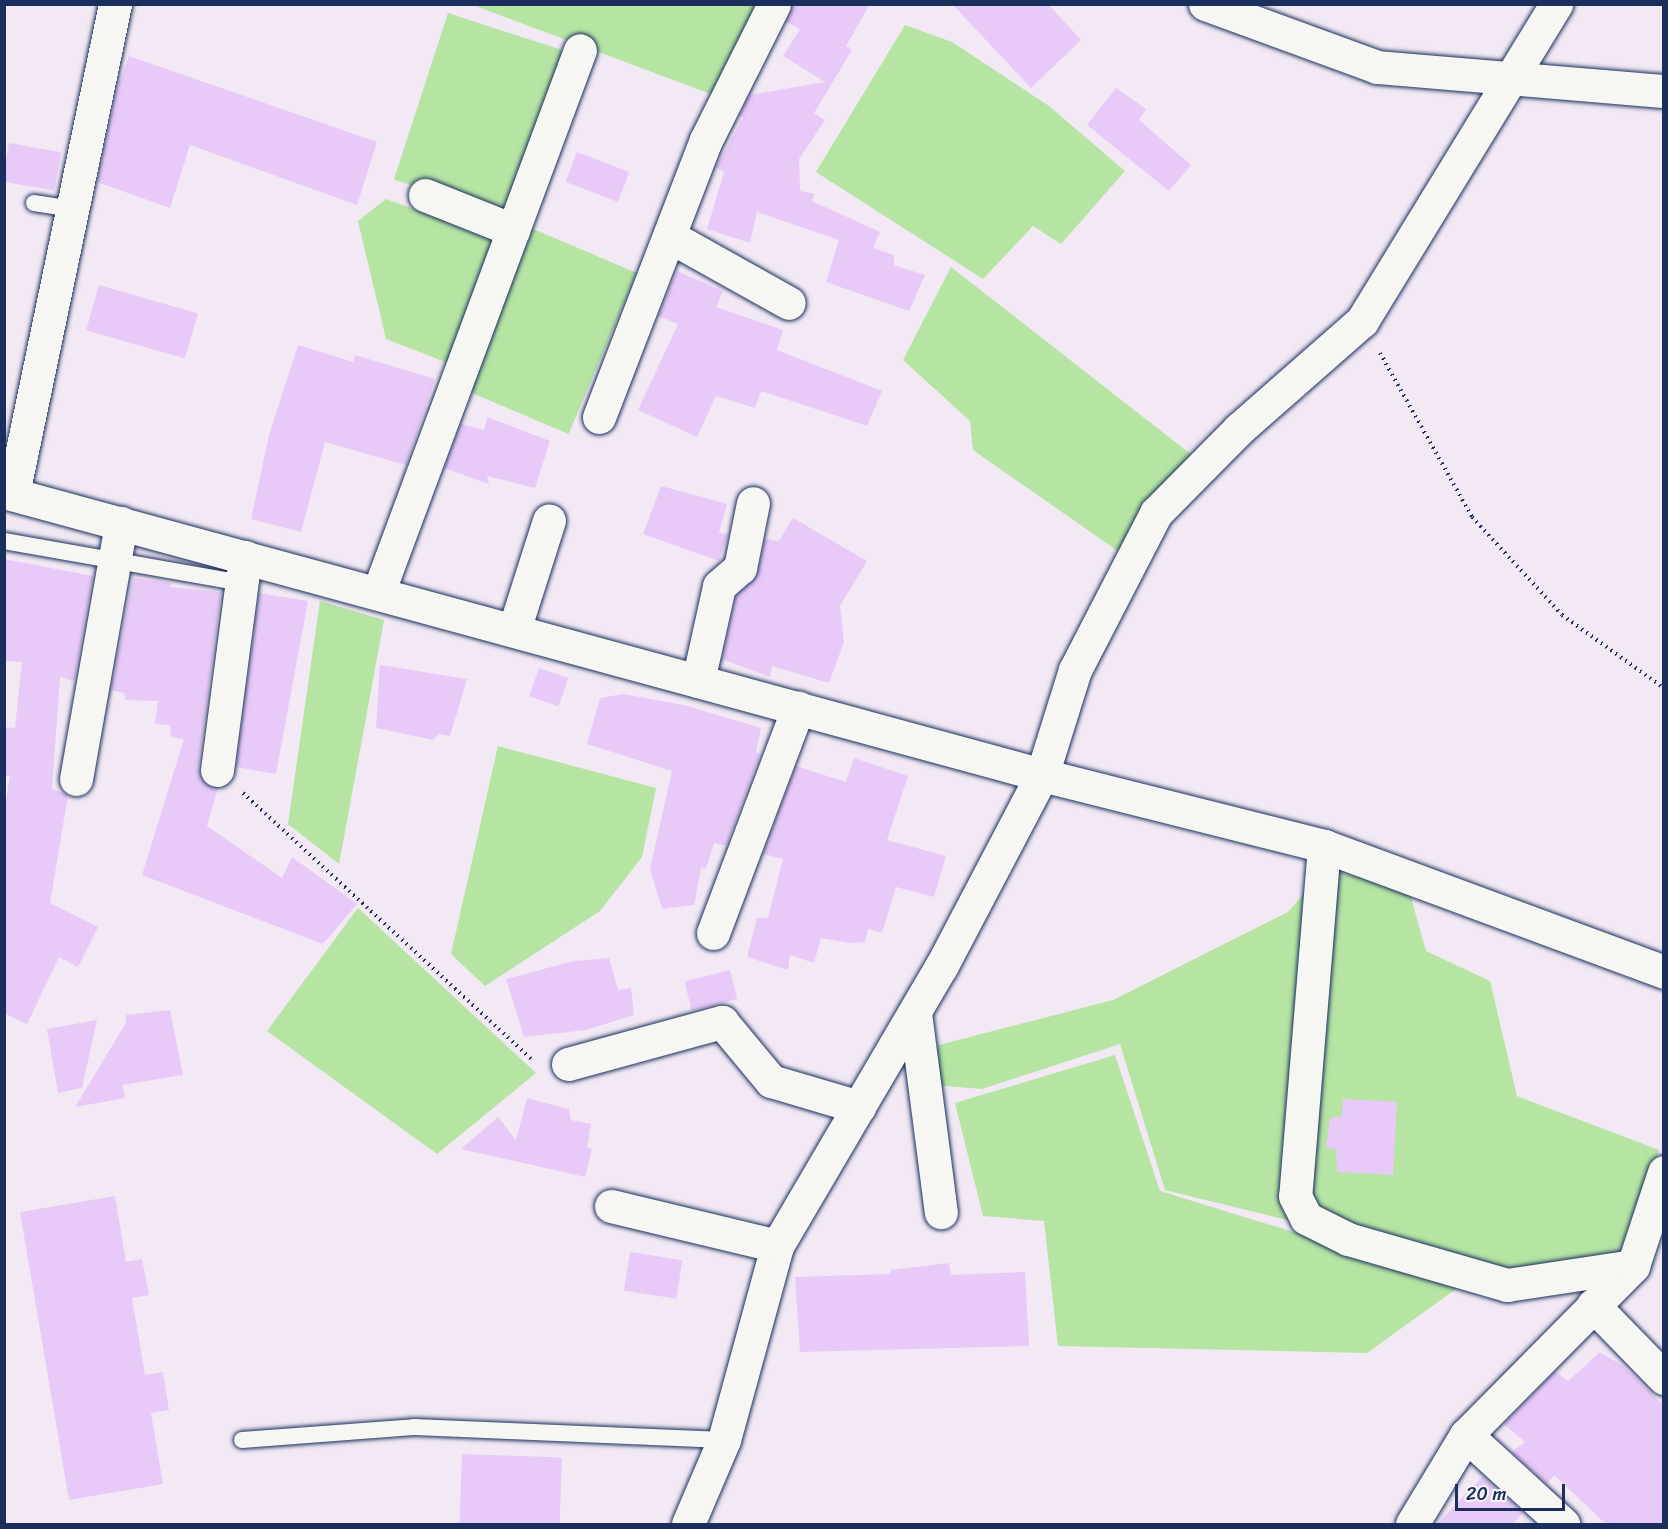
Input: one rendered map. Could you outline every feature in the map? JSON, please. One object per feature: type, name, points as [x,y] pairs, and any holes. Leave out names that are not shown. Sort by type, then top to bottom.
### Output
[{"type":"street","points":[[115,4],[7,499],[121,523],[243,570],[378,593],[1042,775],[1324,846],[1664,972]]},
{"type":"street","points":[[599,417],[706,140],[774,4]]},
{"type":"street","points":[[1205,4],[1377,67],[1664,91]]},
{"type":"street","points":[[688,1524],[724,1440],[777,1246],[915,1013],[1042,775],[1075,670],[1156,513],[1239,429],[1362,321],[1512,80],[1556,4]]},
{"type":"street","points":[[378,593],[580,50]]},
{"type":"street","points":[[425,195],[513,230]]},
{"type":"street","points":[[669,236],[789,303]]},
{"type":"street","points":[[698,681],[719,586],[740,568],[753,503]]},
{"type":"street","points":[[514,630],[549,520]]},
{"type":"street","points":[[76,779],[121,523]]},
{"type":"street","points":[[217,770],[243,570]]},
{"type":"street","points":[[713,933],[798,708]]},
{"type":"street","points":[[1324,846],[1295,1196],[1306,1218],[1348,1239],[1508,1285],[1633,1266]]},
{"type":"street","points":[[915,1013],[941,1212]]},
{"type":"street","points":[[568,1064],[722,1022],[771,1081],[859,1107]]},
{"type":"street","points":[[1412,1524],[1466,1435],[1633,1266],[1664,1172]]},
{"type":"street","points":[[611,1206],[777,1246]]},
{"type":"street","points":[[1593,1305],[1664,1378]]},
{"type":"street","points":[[1466,1435],[1563,1524]]},
{"type":"lane","points":[[34,203],[72,209]]},
{"type":"lane","points":[[4,541],[114,561],[243,570]]},
{"type":"lane","points":[[242,1440],[414,1427],[724,1440]]},
{"type":"path","points":[[1362,321],[1472,517],[1562,615],[1664,688]]},
{"type":"path","points":[[217,770],[538,1065],[568,1064]]},
{"type":"green space","points":[[470,4],[766,5],[716,96]]},
{"type":"green space","points":[[448,13],[566,51],[512,218],[394,179]]},
{"type":"green space","points":[[905,25],[952,42],[1049,106],[1125,171],[1061,244],[1033,226],[983,279],[816,172]]},
{"type":"green space","points":[[386,199],[495,238],[448,363],[386,339],[358,221]]},
{"type":"green space","points":[[531,228],[637,273],[568,434],[463,389]]},
{"type":"green space","points":[[951,267],[1193,456],[1125,556],[973,450],[970,421],[903,360]]},
{"type":"green space","points":[[320,601],[384,620],[339,864],[288,824]]},
{"type":"green space","points":[[498,746],[656,788],[642,857],[600,911],[485,986],[451,954]]},
{"type":"green space","points":[[1324,870],[1408,887],[1426,951],[1490,981],[1517,1096],[1659,1150],[1622,1255],[1523,1278],[1165,1190],[1120,1044],[982,1089],[922,1084],[912,1052],[1113,1000],[1288,912]]},
{"type":"green space","points":[[358,908],[536,1073],[437,1154],[267,1031]]},
{"type":"green space","points":[[1115,1055],[1160,1191],[1463,1284],[1367,1353],[1058,1346],[1044,1221],[983,1216],[955,1103]]},
{"type":"building","points":[[792,4],[870,4],[846,46],[852,50],[814,113],[825,120],[799,159],[800,191],[814,194],[812,201],[880,232],[873,248],[894,255],[894,265],[925,275],[909,311],[826,282],[839,240],[757,212],[750,243],[707,229],[724,172],[716,167],[743,118],[739,116],[749,95],[825,82],[783,56],[800,29],[786,22]]},
{"type":"building","points":[[952,4],[1048,4],[1081,40],[1031,88]]},
{"type":"building","points":[[129,56],[377,142],[357,205],[190,145],[170,208],[97,182],[117,88]]},
{"type":"building","points":[[1116,88],[1146,109],[1139,120],[1191,165],[1169,191],[1087,125]]},
{"type":"building","points":[[9,143],[61,152],[54,191],[4,182]]},
{"type":"building","points":[[577,152],[629,172],[618,202],[566,182]]},
{"type":"building","points":[[677,271],[723,291],[716,307],[783,330],[777,350],[882,391],[867,426],[761,391],[755,408],[716,396],[697,437],[638,410],[678,324],[658,316]]},
{"type":"building","points":[[99,285],[198,313],[185,359],[86,330]]},
{"type":"building","points":[[298,345],[353,362],[355,355],[435,379],[406,465],[325,442],[301,532],[251,519],[269,435]]},
{"type":"building","points":[[487,417],[550,441],[535,488],[487,476],[489,484],[444,468],[461,424],[484,430]]},
{"type":"building","points":[[661,486],[727,504],[719,533],[728,534],[719,561],[643,534]]},
{"type":"building","points":[[793,518],[867,561],[840,606],[844,642],[829,683],[772,666],[770,677],[722,659],[736,596],[758,572],[765,539],[779,541]]},
{"type":"building","points":[[4,559],[93,576],[74,681],[60,677],[52,789],[68,795],[50,903],[98,927],[78,967],[59,957],[27,1024],[4,1013],[4,814],[10,775],[4,777],[4,727],[15,728],[22,662],[4,661]]},
{"type":"building","points":[[133,578],[171,583],[170,587],[221,592],[198,768],[205,784],[218,788],[207,826],[282,878],[292,857],[357,904],[323,944],[142,875],[184,739],[171,737],[170,725],[155,724],[158,701],[125,700],[124,693],[111,690]]},
{"type":"building","points":[[259,593],[308,601],[276,774],[236,767]]},
{"type":"building","points":[[380,665],[467,679],[450,736],[439,734],[433,740],[376,728]]},
{"type":"building","points":[[539,668],[568,678],[559,706],[529,696]]},
{"type":"building","points":[[623,694],[684,705],[761,728],[756,753],[760,754],[726,846],[714,843],[706,869],[701,868],[694,905],[662,909],[650,869],[672,771],[587,744],[600,698]]},
{"type":"building","points":[[854,758],[908,776],[887,840],[946,856],[934,897],[896,887],[882,933],[868,929],[865,942],[851,943],[821,938],[814,963],[790,955],[788,970],[747,957],[757,918],[768,918],[783,859],[763,854],[796,766],[846,782]]},
{"type":"building","points":[[609,958],[618,990],[631,988],[634,1015],[586,1030],[524,1037],[506,979],[574,961]]},
{"type":"building","points":[[730,970],[737,999],[692,1010],[684,981]]},
{"type":"building","points":[[170,1010],[183,1075],[123,1085],[125,1098],[75,1107],[126,1023],[126,1015]]},
{"type":"building","points":[[97,1020],[82,1088],[58,1093],[47,1029]]},
{"type":"building","points":[[527,1098],[569,1109],[571,1120],[591,1124],[587,1148],[592,1149],[585,1177],[461,1149],[498,1117],[516,1140]]},
{"type":"building","points":[[1343,1099],[1397,1102],[1393,1175],[1337,1172],[1336,1149],[1326,1148],[1330,1118],[1342,1116]]},
{"type":"building","points":[[115,1196],[126,1262],[142,1259],[149,1295],[132,1298],[145,1375],[163,1372],[169,1410],[151,1413],[163,1484],[69,1500],[20,1212]]},
{"type":"building","points":[[630,1252],[682,1260],[676,1299],[624,1291]]},
{"type":"building","points":[[949,1263],[951,1275],[1025,1272],[1029,1346],[800,1352],[795,1277],[890,1274],[891,1270]]},
{"type":"building","points":[[1600,1352],[1623,1366],[1664,1406],[1664,1524],[1606,1524],[1554,1475],[1547,1484],[1512,1452],[1525,1442],[1504,1424],[1555,1371],[1568,1381]]},
{"type":"building","points":[[462,1454],[562,1457],[560,1524],[460,1524]]},
{"type":"building","points":[[1483,1476],[1523,1513],[1513,1524],[1437,1524]]}]
